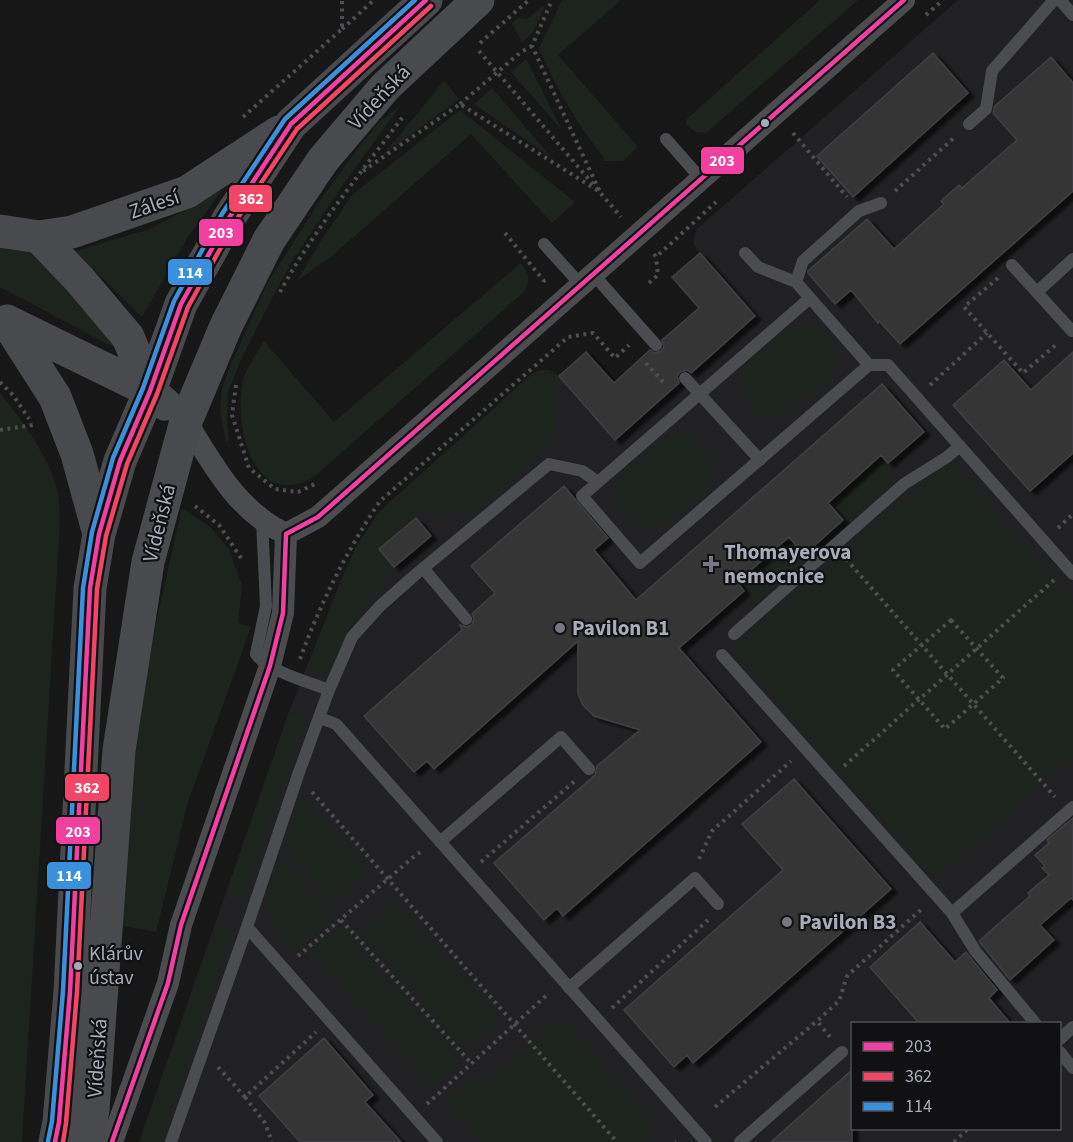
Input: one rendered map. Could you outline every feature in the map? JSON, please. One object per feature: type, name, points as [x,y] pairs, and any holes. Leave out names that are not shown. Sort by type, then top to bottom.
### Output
[{"type":"main road","name":"Vídeňská","points":[[55,1142],[70,992],[90,588],[99,534],[120,461],[150,390],[181,304],[229,218],[291,124],[426,0]]},
{"type":"main road","name":"Vídeňská","points":[[88,1142],[93,1110],[119,750],[148,562],[186,421],[226,326],[269,240],[323,159],[386,87],[478,0]]},
{"type":"main road","name":"Zálesí","points":[[0,231],[39,237],[72,232],[187,192],[291,124]]},
{"type":"main road","points":[[39,237],[129,337],[150,390]]},
{"type":"main road","points":[[3,319],[150,390],[186,421]]},
{"type":"main road","points":[[3,319],[55,397],[77,454],[99,534]]},
{"type":"street","points":[[286,534],[318,517],[904,0]]},
{"type":"street","points":[[186,421],[226,485],[262,520],[286,534]]},
{"type":"street","points":[[112,1142],[168,983],[181,925],[270,666],[283,613],[286,534]]},
{"type":"lane","points":[[969,124],[986,109],[992,71],[1054,0]]},
{"type":"lane","points":[[1060,0],[1073,15]]},
{"type":"lane","points":[[666,139],[702,180]]},
{"type":"lane","points":[[796,282],[803,261],[859,211],[881,203]]},
{"type":"lane","points":[[544,244],[587,279],[656,345]]},
{"type":"lane","points":[[745,253],[758,267],[796,282],[869,365]]},
{"type":"lane","points":[[1037,292],[1073,260]]},
{"type":"lane","points":[[1012,265],[1072,331]]},
{"type":"lane","points":[[810,298],[582,496],[640,563],[869,365],[888,365],[1070,571]]},
{"type":"lane","points":[[685,378],[760,460]]},
{"type":"lane","points":[[734,634],[904,484],[947,457],[960,446]]},
{"type":"lane","points":[[171,1142],[298,775],[329,690],[352,637],[380,606],[423,568],[549,464],[582,471],[598,482]]},
{"type":"lane","points":[[262,520],[266,606],[256,654],[260,660],[270,666],[329,690]]},
{"type":"lane","points":[[423,568],[466,619]]},
{"type":"lane","points":[[722,656],[952,913],[976,952],[1035,1022]]},
{"type":"lane","points":[[320,718],[336,724],[706,1142]]},
{"type":"lane","points":[[440,842],[561,737],[589,769]]},
{"type":"lane","points":[[952,913],[1070,809]]},
{"type":"lane","points":[[569,987],[695,878],[718,903]]},
{"type":"lane","points":[[247,927],[437,1142]]},
{"type":"lane","points":[[1061,1037],[1073,1027]]},
{"type":"lane","points":[[740,1142],[842,1052]]},
{"type":"lane","points":[[1061,1054],[1073,1068]]},
{"type":"path","points":[[342,0],[342,28]]},
{"type":"path","points":[[240,120],[374,0]]},
{"type":"path","points":[[475,47],[529,0]]},
{"type":"path","points":[[360,173],[460,104],[532,46],[552,0]]},
{"type":"path","points":[[532,46],[600,192]]},
{"type":"path","points":[[479,51],[624,220]]},
{"type":"path","points":[[460,104],[600,192]]},
{"type":"path","points":[[275,300],[291,272],[360,173],[408,110]]},
{"type":"path","points":[[881,203],[969,124]]},
{"type":"path","points":[[793,133],[859,211]]},
{"type":"path","points":[[505,233],[544,281],[537,288]]},
{"type":"path","points":[[650,283],[658,275],[656,257]]},
{"type":"path","points":[[1012,265],[964,307],[1023,373],[1072,331]]},
{"type":"path","points":[[314,621],[360,531],[380,501],[568,337],[593,333],[615,358],[630,344],[636,351]]},
{"type":"path","points":[[923,391],[987,333]]},
{"type":"path","points":[[641,357],[667,386]]},
{"type":"path","points":[[0,382],[12,395],[38,433]]},
{"type":"path","points":[[237,382],[232,415],[249,468],[274,489],[298,492],[322,481]]},
{"type":"path","points":[[0,430],[33,425]]},
{"type":"path","points":[[195,506],[219,525],[244,561],[245,571]]},
{"type":"path","points":[[1051,534],[1073,514]]},
{"type":"path","points":[[833,545],[973,704],[1070,809]]},
{"type":"path","points":[[828,774],[838,771],[1070,571]]},
{"type":"path","points":[[951,620],[1002,678],[945,729],[893,670],[922,645],[951,620]]},
{"type":"path","points":[[468,873],[589,769]]},
{"type":"path","points":[[298,775],[617,1142]]},
{"type":"path","points":[[284,969],[417,854],[440,842]]},
{"type":"path","points":[[598,1021],[713,916],[718,903]]},
{"type":"path","points":[[716,1107],[840,1001],[847,976],[922,909]]},
{"type":"path","points":[[341,920],[471,1064]]},
{"type":"path","points":[[414,1116],[548,993]]},
{"type":"path","points":[[244,1097],[329,1020]]},
{"type":"path","points":[[817,1021],[842,1052]]},
{"type":"path","points":[[203,1050],[265,1123],[272,1142]]},
{"type":"path","points":[[954,1142],[967,1130]]},
{"type":"shaded area","points":[[562,0],[621,0],[558,55],[638,147],[623,161],[603,161],[604,158],[576,119],[560,91],[539,48]]},
{"type":"shaded area","points":[[820,0],[858,0],[706,133],[696,132],[686,125],[687,119]]},
{"type":"shaded area","name":"Thomayerova nemocnice","points":[[958,0],[1073,0],[1073,1142],[139,1142],[289,712],[356,547],[379,512],[533,373],[549,370],[559,376],[586,352],[614,383],[698,308],[672,277],[699,253],[693,242],[697,229]]},
{"type":"shaded area","points":[[543,6],[544,9],[533,32],[522,42],[512,23],[518,18],[527,19]]},
{"type":"shaded area","points":[[526,59],[562,130],[511,72]]},
{"type":"shaded area","points":[[444,81],[459,99],[383,155]]},
{"type":"shaded area","points":[[492,88],[552,158],[474,104]]},
{"type":"shaded area","points":[[401,105],[342,186],[291,263],[270,302],[242,357],[228,392],[229,440],[226,442],[220,412],[222,388],[268,282],[321,199],[350,159],[378,123]]},
{"type":"shaded area","points":[[460,110],[575,202],[552,223],[471,134],[332,256],[297,281],[352,195]]},
{"type":"shaded area","points":[[223,189],[187,238],[142,317],[75,251],[150,229]]},
{"type":"shaded area","points":[[0,247],[34,252],[130,356],[0,287]]},
{"type":"shaded area","points":[[521,263],[528,278],[524,292],[316,475],[296,485],[278,484],[265,476],[254,462],[246,444],[240,404],[245,374],[264,341],[334,422]]},
{"type":"shaded area","points":[[793,324],[815,324],[836,348],[835,373],[786,416],[763,416],[741,390],[743,367]]},
{"type":"shaded area","points":[[549,370],[559,376],[554,442],[467,517],[458,506],[446,516],[421,512],[379,549],[394,567],[360,611],[327,674],[306,669],[356,547],[379,512],[533,373]]},
{"type":"shaded area","points":[[0,393],[40,449],[52,473],[59,498],[60,522],[22,1142],[0,1142]]},
{"type":"shaded area","points":[[668,436],[690,436],[711,459],[710,485],[661,527],[638,527],[616,501],[618,478]]},
{"type":"shaded area","points":[[878,458],[896,478],[846,523],[828,503]]},
{"type":"shaded area","points":[[949,459],[1073,602],[1073,756],[934,879],[732,649]]},
{"type":"shaded area","points":[[182,508],[210,527],[229,549],[242,586],[238,623],[251,627],[188,802],[156,932],[119,925],[128,819],[141,713],[152,643]]},
{"type":"shaded area","points":[[786,540],[804,561],[755,604],[737,582]]},
{"type":"shaded area","points":[[289,712],[305,718],[243,897],[227,891]]},
{"type":"shaded area","points":[[302,797],[368,870],[334,901],[285,845]]},
{"type":"shaded area","points":[[280,859],[334,920],[297,952],[271,921],[266,907],[268,890]]},
{"type":"shaded area","points":[[395,900],[498,1017],[463,1048],[361,930]]},
{"type":"shaded area","points":[[217,924],[231,929],[205,1014],[159,1142],[139,1142]]},
{"type":"shaded area","points":[[340,926],[460,1062],[433,1086],[320,960],[316,963],[313,960],[314,948]]},
{"type":"shaded area","points":[[560,1017],[657,1128],[641,1142],[481,1142],[445,1100],[473,1076],[484,1084]]},
{"type":"building","points":[[933,53],[968,93],[853,197],[817,156]]},
{"type":"building","points":[[1051,57],[1073,83],[1073,191],[900,344],[879,321],[878,323],[851,290],[835,304],[808,271],[867,219],[894,249],[944,204],[941,201],[959,185],[962,188],[1017,140],[993,113],[995,106]]},
{"type":"building","points":[[700,253],[755,316],[691,373],[687,370],[680,372],[677,376],[679,383],[615,440],[559,376],[586,352],[614,383],[650,350],[654,353],[661,351],[664,347],[662,340],[699,308],[672,277]]},
{"type":"building","points":[[1073,352],[1073,453],[1030,491],[953,405],[1004,360],[1031,390]]},
{"type":"building","points":[[882,384],[924,432],[888,463],[881,455],[828,503],[843,520],[804,555],[789,537],[737,582],[744,591],[679,648],[761,742],[563,916],[557,908],[544,920],[494,863],[595,775],[597,766],[640,730],[594,716],[583,705],[578,694],[578,641],[434,769],[427,761],[414,772],[364,716],[462,630],[460,625],[467,627],[472,625],[474,618],[472,614],[495,593],[471,566],[564,486],[608,538],[594,550],[636,600]]},
{"type":"building","points":[[416,518],[431,536],[394,567],[379,549]]},
{"type":"building","name":"Pavilon B3","points":[[794,779],[891,889],[693,1063],[687,1055],[674,1067],[624,1010],[783,870],[742,824]]},
{"type":"building","points":[[1073,818],[1073,900],[1071,898],[1040,925],[1054,940],[1010,980],[979,941],[1030,896],[1028,893],[1049,875],[1042,868],[1045,866],[1035,855],[1049,843],[1047,840]]},
{"type":"building","points":[[920,922],[955,962],[966,952],[997,990],[989,998],[1009,1022],[918,1022],[870,967]]},
{"type":"building","points":[[324,1038],[373,1095],[365,1102],[401,1142],[300,1142],[259,1096]]},
{"type":"building","points":[[851,1071],[852,1142],[771,1142]]},
{"type":"transit line","name":"114","points":[[48,1141],[52,1121],[63,991],[83,588],[92,532],[113,458],[143,388],[174,301],[222,214],[285,119],[415,0]]},
{"type":"transit line","name":"203","points":[[55,1142],[59,1122],[70,992],[90,588],[99,534],[120,461],[150,391],[181,304],[229,218],[291,124],[426,0]]},
{"type":"transit line","name":"203","points":[[112,1142],[168,983],[181,925],[270,666],[283,613],[286,534],[318,517],[904,0]]},
{"type":"transit line","name":"362","points":[[63,1142],[77,992],[97,589],[106,536],[127,464],[157,394],[188,307],[235,222],[297,129],[431,6]]},
{"type":"place","name":"Thomayerova nemocnice","points":[[711,564]]},
{"type":"place","name":"Pavilon B1","points":[[560,628]]},
{"type":"place","name":"Pavilon B3","points":[[787,922]]},
{"type":"place","name":"Klárův ústav","points":[[78,966]]}]
